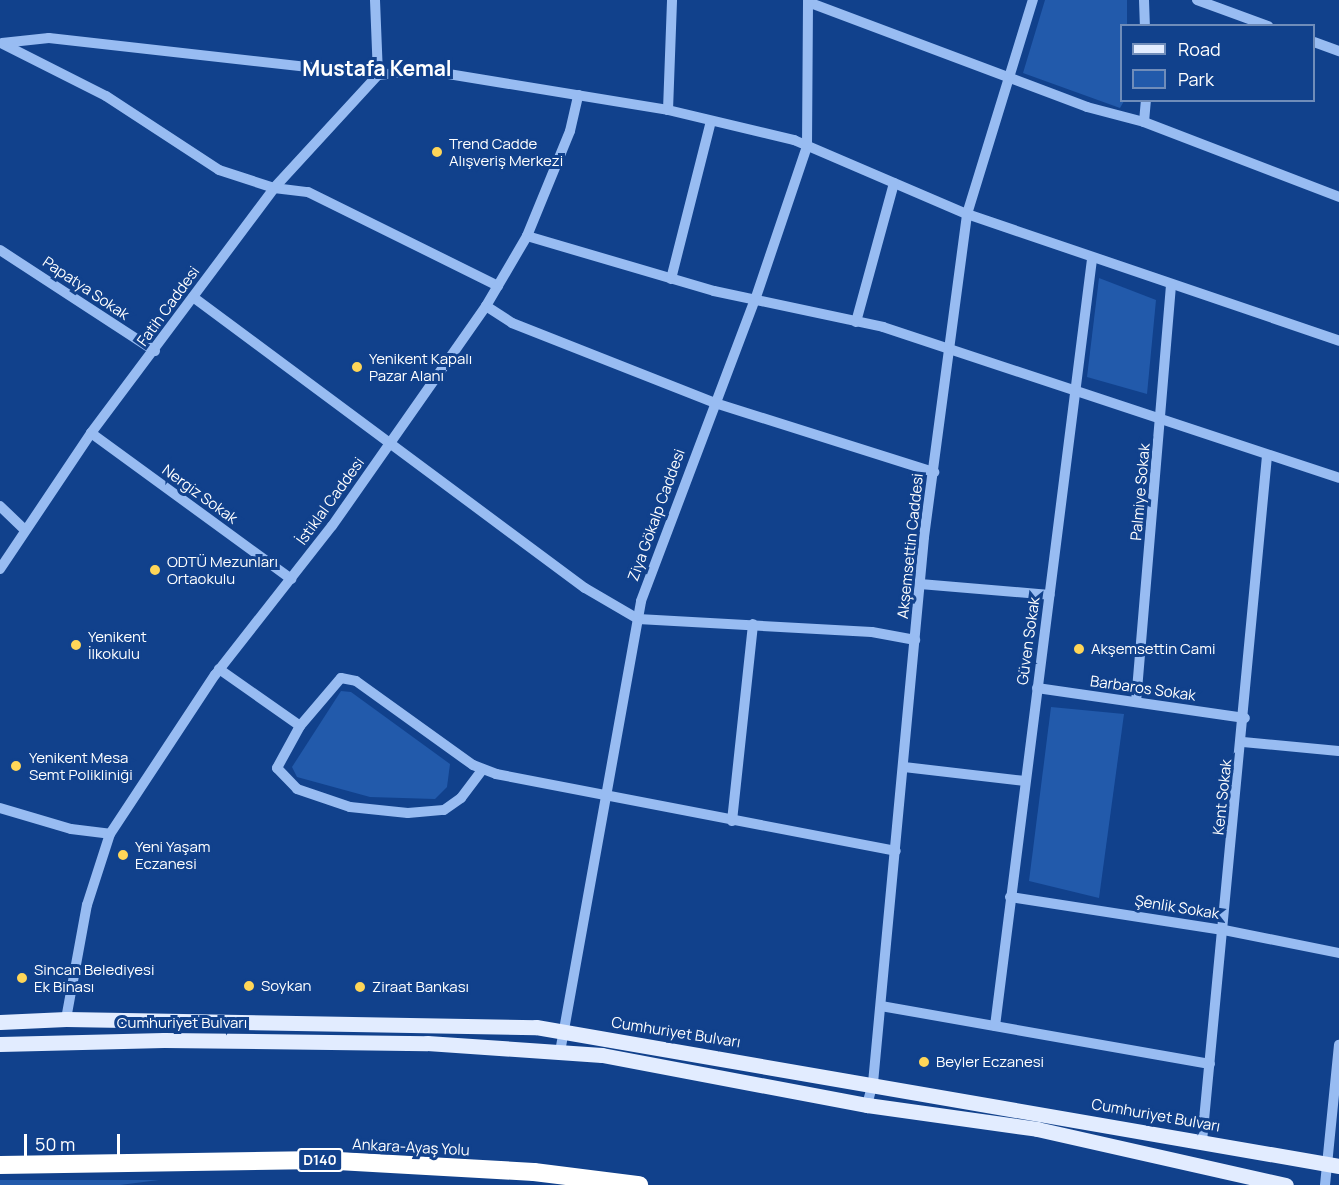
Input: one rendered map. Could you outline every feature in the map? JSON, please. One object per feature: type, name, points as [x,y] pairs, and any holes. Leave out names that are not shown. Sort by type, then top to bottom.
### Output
[{"type":"highway","name":"Ankara-Ayaş Yolu","points":[[0,1165],[320,1160],[534,1172],[639,1185]]},
{"type":"main road","name":"Cumhuriyet Bulvarı","points":[[0,1022],[66,1019],[536,1027],[873,1083],[1333,1165]]},
{"type":"main road","name":"Cumhuriyet Bulvarı","points":[[0,1044],[164,1040],[427,1042],[602,1055],[867,1105],[1037,1129],[1286,1185]]},
{"type":"street","points":[[375,0],[378,75]]},
{"type":"street","points":[[668,110],[672,0]]},
{"type":"street","name":"Akşemsettin Caddesi","points":[[867,1105],[873,1083],[881,1006],[920,584],[952,348],[967,214],[1033,0]]},
{"type":"street","points":[[1144,0],[1145,24]]},
{"type":"street","points":[[1197,0],[1263,24]]},
{"type":"street","points":[[808,1],[1008,78],[1087,107],[1144,122],[1339,197]]},
{"type":"street","name":"Ziya Gökalp Caddesi","points":[[560,1052],[638,619],[672,512],[755,300],[807,146],[808,1]]},
{"type":"street","points":[[1,43],[49,38],[378,75],[424,70],[668,110],[807,146],[967,214],[1092,259],[1339,341]]},
{"type":"street","points":[[1315,42],[1339,51]]},
{"type":"street","points":[[1,43],[106,96],[219,170],[274,188],[308,192],[498,286]]},
{"type":"street","name":"Fatih Caddesi","points":[[0,569],[24,529],[91,433],[274,188],[378,75]]},
{"type":"street","name":"İstiklal Caddesi","points":[[66,1019],[87,904],[110,834],[219,669],[291,579],[486,306],[526,236],[570,131],[578,95]]},
{"type":"street","points":[[1144,122],[1146,102]]},
{"type":"street","points":[[672,279],[711,121]]},
{"type":"street","points":[[856,322],[894,183]]},
{"type":"street","points":[[526,236],[672,279],[856,322],[952,348],[1267,456],[1339,478]]},
{"type":"street","name":"Papatya Sokak","points":[[0,250],[154,351]]},
{"type":"street","name":"Güven Sokak","points":[[995,1026],[1092,259]]},
{"type":"street","name":"Palmiye Sokak","points":[[1136,702],[1171,284]]},
{"type":"street","points":[[193,297],[585,588],[638,619],[872,632],[915,640]]},
{"type":"street","points":[[486,306],[512,323],[715,403],[934,472]]},
{"type":"street","name":"Nergiz Sokak","points":[[91,433],[291,579]]},
{"type":"street","name":"Kent Sokak","points":[[1202,1141],[1243,742],[1267,456]]},
{"type":"street","points":[[0,506],[24,529]]},
{"type":"street","points":[[920,584],[1050,595]]},
{"type":"street","points":[[732,821],[753,624]]},
{"type":"street","points":[[219,669],[300,726]]},
{"type":"street","points":[[483,769],[460,798],[444,810],[408,813],[350,807],[297,789],[278,768],[300,726],[341,678],[356,681],[483,769],[606,798],[896,851]]},
{"type":"street","name":"Barbaros Sokak","points":[[1037,688],[1245,717]]},
{"type":"street","points":[[1243,742],[1339,751]]},
{"type":"street","points":[[904,767],[1025,781]]},
{"type":"street","points":[[0,808],[71,829],[110,834]]},
{"type":"street","name":"Şenlik Sokak","points":[[1010,897],[1224,930],[1339,953]]},
{"type":"street","points":[[881,1006],[1210,1064]]},
{"type":"street","points":[[1325,1185],[1333,1165],[1339,1045]]},
{"type":"green space","points":[[1045,0],[1127,0],[1127,24],[1120,24],[1120,102],[1123,102],[1120,108],[1023,73]]},
{"type":"green space","points":[[1099,278],[1156,300],[1147,394],[1087,377]]},
{"type":"green space","points":[[341,691],[351,692],[450,764],[447,787],[435,799],[370,797],[297,777],[292,767]]},
{"type":"green space","points":[[1051,707],[1124,714],[1099,898],[1029,881]]},
{"type":"green space","points":[[0,1180],[159,1180],[120,1185],[0,1185]]},
{"type":"place","name":"Trend Cadde Alışveriş Merkezi","points":[[437,152]]},
{"type":"place","name":"Yenikent Kapalı Pazar Alanı","points":[[357,367]]},
{"type":"place","name":"ODTÜ Mezunları Ortaokulu","points":[[155,570]]},
{"type":"place","name":"Yenikent İlkokulu","points":[[76,645]]},
{"type":"place","name":"Akşemsettin Cami","points":[[1079,649]]},
{"type":"place","name":"Yenikent Mesa Semt Polikliniği","points":[[16,766]]},
{"type":"place","name":"Yeni Yaşam Eczanesi","points":[[123,855]]},
{"type":"place","name":"Sincan Belediyesi Ek Binası","points":[[22,978]]},
{"type":"place","name":"Soykan","points":[[249,986]]},
{"type":"place","name":"Ziraat Bankası","points":[[360,987]]},
{"type":"place","name":"Beyler Eczanesi","points":[[924,1062]]},
{"type":"district","name":"Mustafa Kemal","points":[[377,68]]}]
